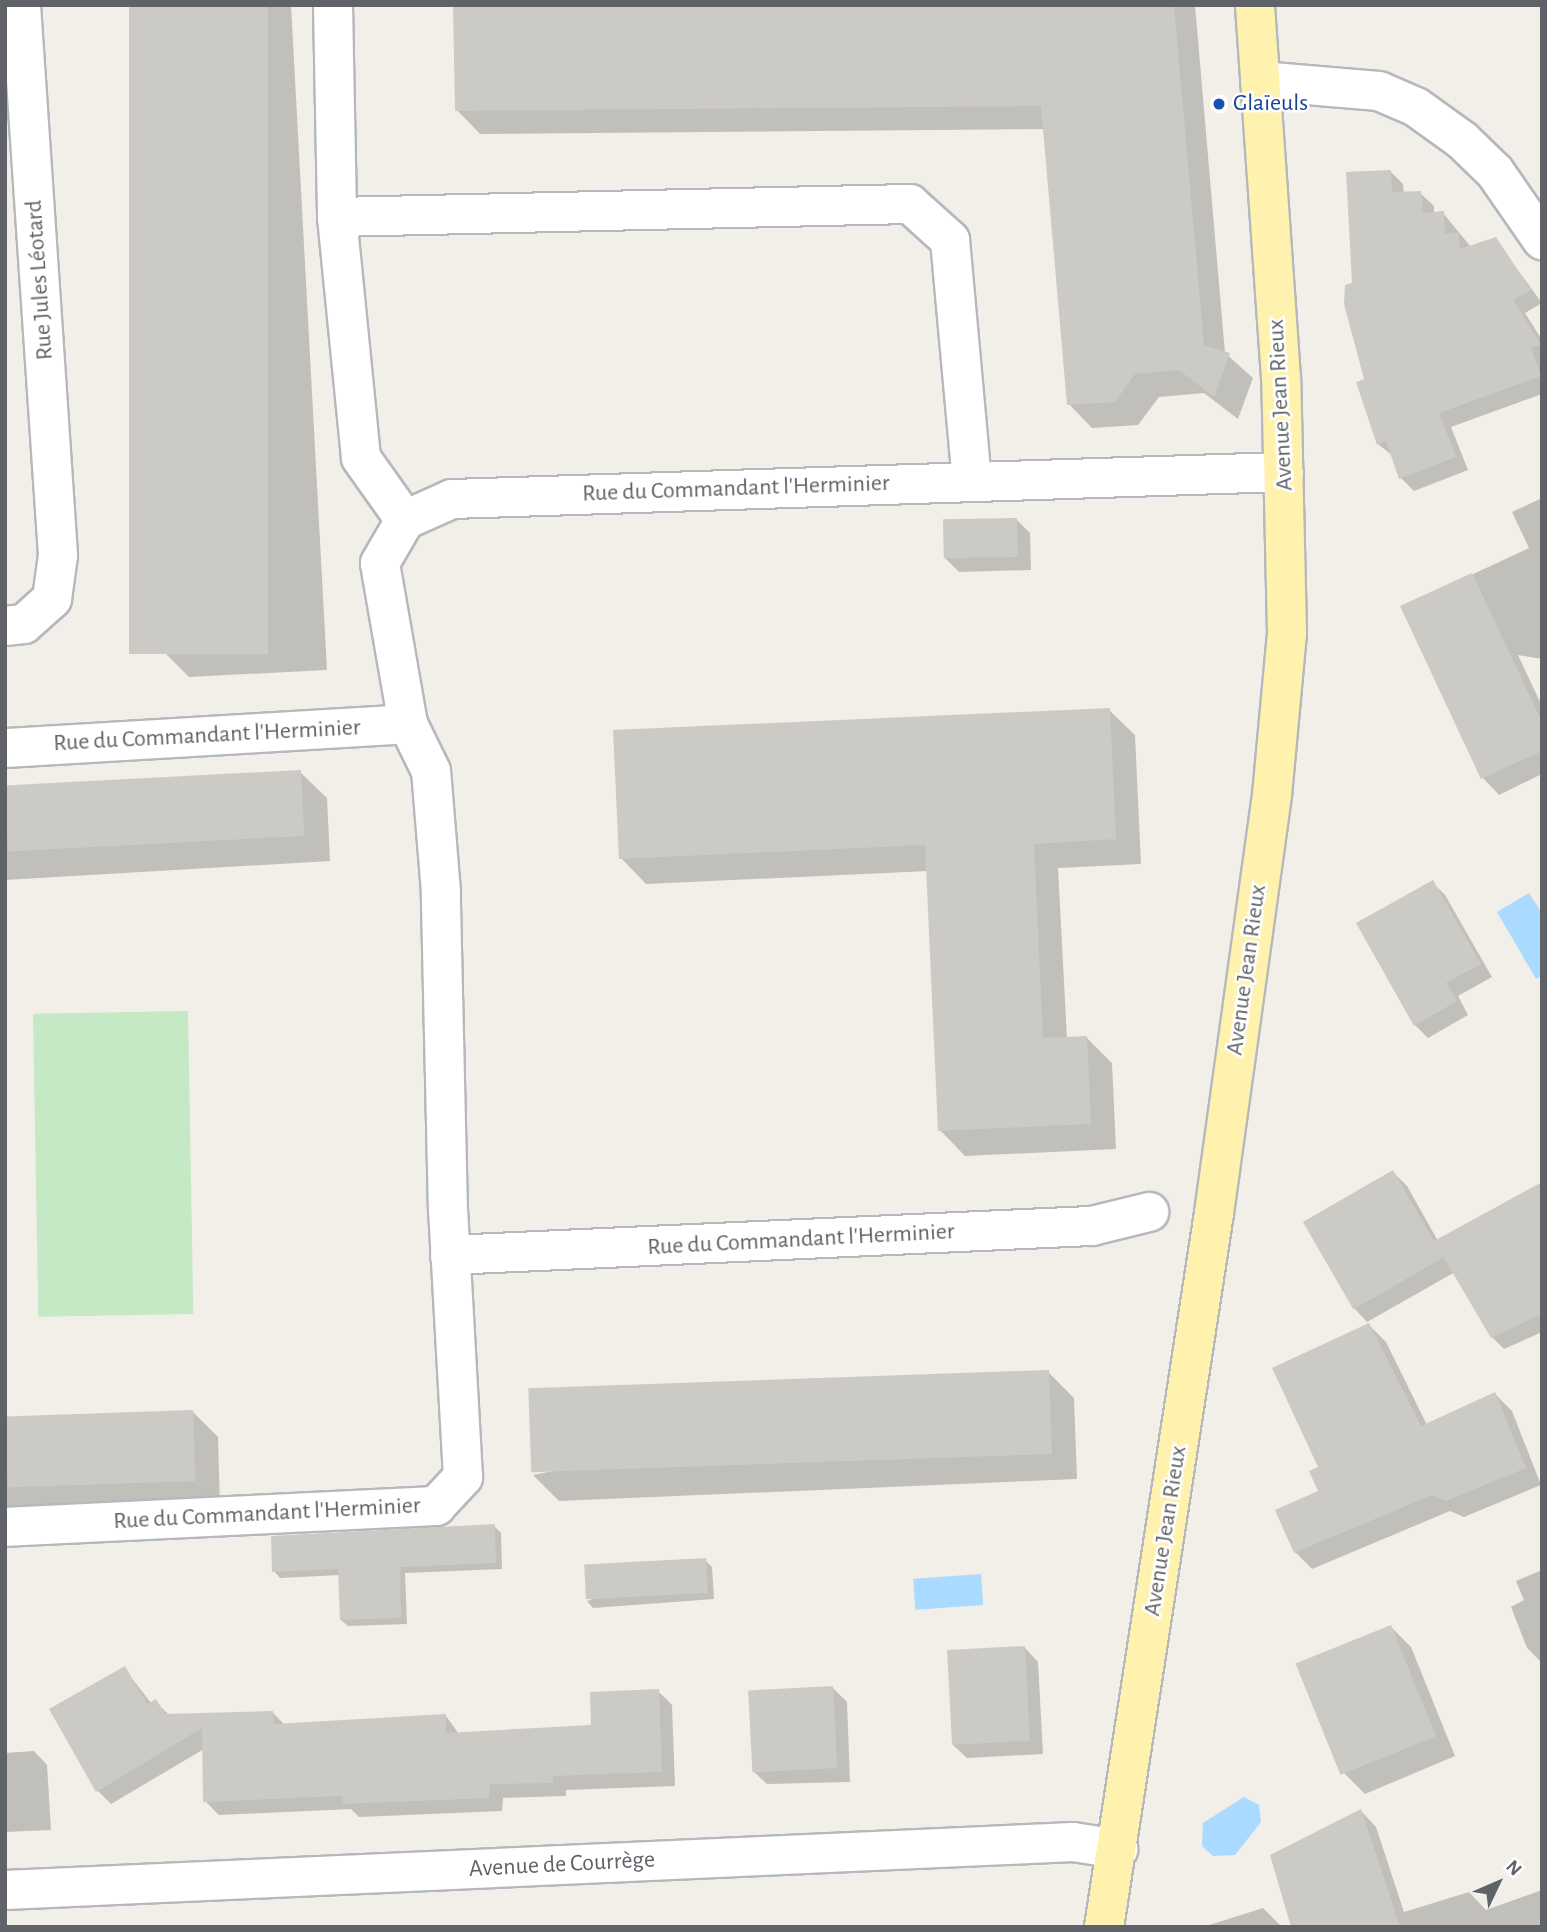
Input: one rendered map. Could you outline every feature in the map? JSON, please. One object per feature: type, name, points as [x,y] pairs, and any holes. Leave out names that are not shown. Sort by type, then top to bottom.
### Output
[{"type":"main road","name":"Avenue Jean Rieux","points":[[1104,1927],[1118,1849],[1272,795],[1287,633],[1284,472],[1255,5]]},
{"type":"street","name":"Rue Jules Léotard","points":[[5,626],[24,624],[52,599],[58,555],[21,5]]},
{"type":"street","points":[[333,5],[337,217],[361,458],[405,520]]},
{"type":"street","points":[[1260,82],[1379,91],[1416,107],[1462,140],[1495,172],[1542,240]]},
{"type":"street","points":[[337,217],[910,204],[950,240],[972,482]]},
{"type":"street","name":"Rue du Commandant l'Herminier","points":[[5,1527],[436,1506],[463,1477],[450,1255],[441,892],[431,771],[408,724],[380,563],[405,520],[452,499],[1284,472]]},
{"type":"street","name":"Rue du Commandant l'Herminier","points":[[5,748],[408,724]]},
{"type":"street","name":"Rue du Commandant l'Herminier","points":[[450,1255],[1092,1226],[1149,1212]]},
{"type":"street","name":"Avenue de Courrège","points":[[5,1890],[1073,1842],[1118,1849]]},
{"type":"green space","points":[[188,1011],[193,1314],[38,1317],[33,1014]]},
{"type":"water","points":[[1529,893],[1542,913],[1542,976],[1536,979],[1497,912]]},
{"type":"water","points":[[981,1574],[983,1605],[915,1610],[913,1579]]},
{"type":"water","points":[[1244,1797],[1259,1805],[1261,1822],[1235,1855],[1213,1856],[1202,1846],[1203,1823]]},
{"type":"building","points":[[129,5],[268,5],[268,654],[129,654]]},
{"type":"building","points":[[453,5],[1174,5],[1204,345],[1230,353],[1214,397],[1179,370],[1135,374],[1115,402],[1067,405],[1041,106],[455,111]]},
{"type":"building","points":[[1391,170],[1392,192],[1421,191],[1423,213],[1444,211],[1445,234],[1458,232],[1460,249],[1496,237],[1531,290],[1513,300],[1541,344],[1531,348],[1541,376],[1439,413],[1456,457],[1399,479],[1386,441],[1377,445],[1356,382],[1364,379],[1344,304],[1345,285],[1352,283],[1346,172]]},
{"type":"building","points":[[1017,518],[1018,557],[944,558],[943,519]]},
{"type":"building","points":[[1472,573],[1542,722],[1542,751],[1481,779],[1400,606]]},
{"type":"building","points":[[1110,708],[1116,839],[1034,844],[1043,1038],[1087,1036],[1091,1124],[938,1131],[925,845],[619,859],[613,730]]},
{"type":"building","points":[[301,770],[304,836],[8,851],[5,786]]},
{"type":"building","points":[[1433,880],[1481,964],[1446,983],[1457,1001],[1414,1026],[1356,923]]},
{"type":"building","points":[[1393,1170],[1444,1257],[1353,1309],[1303,1222]]},
{"type":"building","points":[[1542,1182],[1542,1314],[1491,1338],[1434,1241]]},
{"type":"building","points":[[1369,1323],[1421,1426],[1495,1392],[1526,1468],[1446,1501],[1432,1495],[1294,1553],[1275,1510],[1318,1491],[1309,1471],[1318,1467],[1272,1368]]},
{"type":"building","points":[[1049,1370],[1052,1454],[531,1472],[528,1388]]},
{"type":"building","points":[[193,1410],[195,1481],[8,1488],[5,1417]]},
{"type":"building","points":[[495,1524],[496,1563],[400,1567],[401,1618],[340,1620],[338,1569],[272,1572],[271,1536]]},
{"type":"building","points":[[706,1558],[708,1593],[586,1599],[584,1564]]},
{"type":"building","points":[[1391,1625],[1436,1736],[1340,1775],[1296,1664]]},
{"type":"building","points":[[1025,1646],[1030,1741],[952,1745],[947,1650]]},
{"type":"building","points":[[125,1666],[147,1704],[156,1699],[165,1714],[273,1711],[274,1724],[446,1714],[446,1733],[591,1725],[590,1692],[659,1689],[662,1772],[553,1776],[553,1783],[490,1784],[489,1798],[343,1804],[343,1796],[203,1802],[202,1728],[96,1792],[49,1709]]},
{"type":"building","points":[[833,1686],[837,1768],[752,1772],[748,1690]]},
{"type":"building","points":[[1361,1809],[1400,1927],[1291,1927],[1270,1855]]},
{"type":"place","name":"Glaïeuls","points":[[1219,104]]}]
